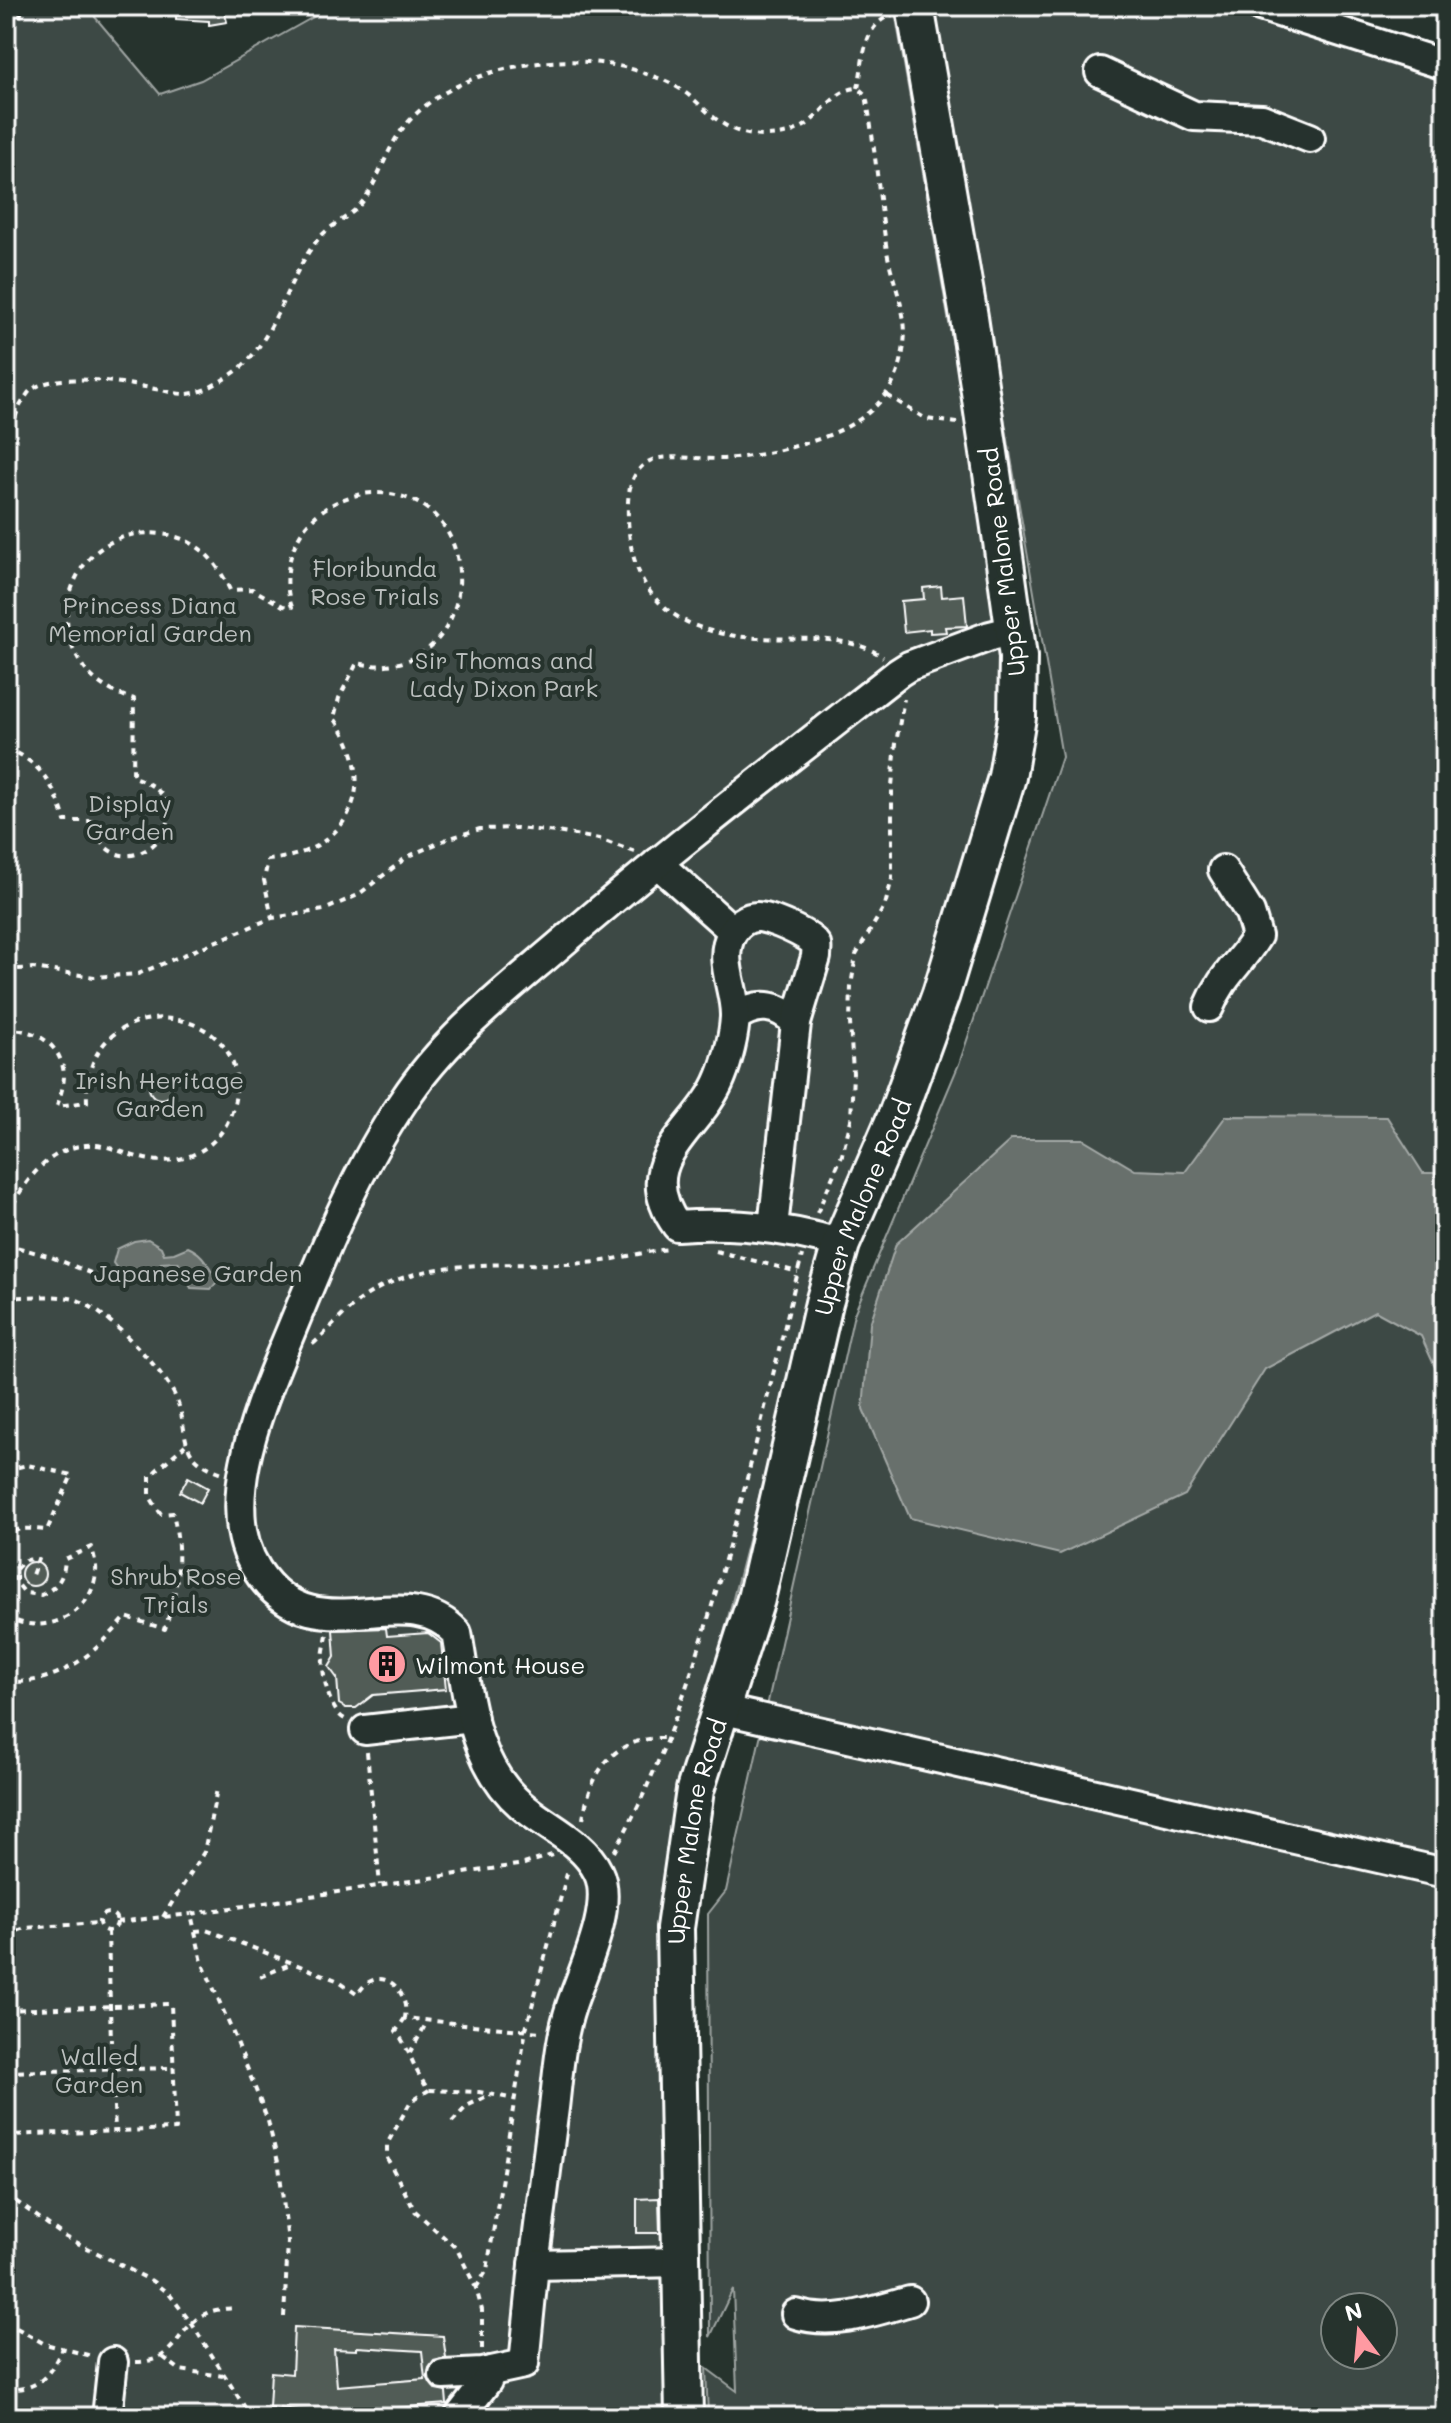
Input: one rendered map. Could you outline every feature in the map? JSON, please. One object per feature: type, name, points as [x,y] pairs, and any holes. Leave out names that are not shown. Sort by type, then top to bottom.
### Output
[{"type":"main road","name":"Upper Malone Road","points":[[684,2417],[675,1928],[695,1790],[759,1585],[824,1303],[841,1244],[897,1115],[941,994],[1007,777],[1017,717],[1018,657],[985,423],[967,301],[915,7]]},
{"type":"street","points":[[1260,6],[1445,65]]},
{"type":"street","points":[[1100,72],[1194,116],[1262,119],[1310,138]]},
{"type":"street","points":[[444,2375],[486,2372],[524,2364],[563,2037],[599,1930],[603,1887],[599,1873],[588,1856],[501,1787],[486,1760],[473,1718],[457,1633],[446,1622],[418,1612],[320,1614],[291,1604],[268,1586],[254,1566],[239,1507],[240,1477],[280,1358],[349,1192],[404,1098],[446,1049],[487,1007],[657,863],[898,673],[909,666],[1014,630]]},
{"type":"street","points":[[657,863],[733,931]]},
{"type":"street","points":[[1209,1007],[1218,985],[1245,955],[1257,936],[1250,913],[1223,870]]},
{"type":"street","points":[[773,1227],[796,1023],[817,945],[809,936],[760,916],[745,919],[733,931],[727,949],[727,971],[735,1017],[721,1077],[704,1108],[677,1137],[662,1169],[661,1196],[677,1226],[720,1223],[773,1227],[841,1244]]},
{"type":"street","points":[[735,1017],[748,1008],[766,1005],[785,1012],[796,1023]]},
{"type":"street","points":[[720,1709],[1445,1873]]},
{"type":"street","points":[[365,1730],[473,1718]]},
{"type":"street","points":[[534,2265],[682,2262]]},
{"type":"street","points":[[796,2314],[810,2319],[830,2318],[910,2301]]},
{"type":"street","points":[[107,2417],[113,2362]]},
{"type":"street","points":[[459,2417],[487,2381],[486,2372]]},
{"type":"path","points":[[20,17],[23,6]]},
{"type":"path","points":[[858,88],[869,35],[884,17],[915,7]]},
{"type":"path","points":[[6,477],[19,408],[30,391],[46,383],[79,380],[126,383],[185,394],[207,389],[242,368],[257,348],[300,267],[321,235],[358,207],[402,128],[429,100],[463,81],[564,60],[607,62],[678,87],[703,110],[730,128],[754,135],[786,134],[808,125],[848,88],[858,88],[866,95],[888,252],[905,322],[901,362],[894,385],[878,406],[855,424],[825,438],[726,459],[653,459],[633,476],[628,489],[627,522],[632,552],[644,582],[657,602],[683,621],[716,634],[759,638],[804,637],[872,649],[888,660],[898,673],[905,702],[896,743],[892,786],[892,879],[885,905],[856,955],[851,986],[851,1120],[842,1155],[807,1234],[732,1536],[696,1662],[668,1738],[626,1831],[599,1873]]},
{"type":"path","points":[[887,395],[926,419],[946,423],[985,423]]},
{"type":"path","points":[[6,748],[34,764],[49,781],[60,801],[65,821],[91,821],[98,839],[106,847],[123,854],[142,853],[151,848],[164,836],[168,811],[163,796],[154,785],[133,777],[134,699],[109,690],[91,678],[72,648],[67,629],[69,592],[87,560],[118,538],[157,533],[177,537],[209,555],[230,590],[252,589],[283,606],[292,607],[287,579],[290,561],[307,526],[320,512],[337,501],[368,493],[399,496],[429,512],[449,535],[460,564],[460,598],[443,632],[424,652],[388,666],[357,663],[339,698],[334,718],[347,736],[354,758],[357,780],[354,801],[331,837],[291,858],[268,860],[264,880],[272,918]]},
{"type":"path","points":[[6,970],[33,968],[94,977],[138,974],[272,918],[324,910],[358,895],[407,857],[447,839],[480,829],[517,828],[599,839],[657,863]]},
{"type":"path","points":[[6,1029],[22,1029],[38,1034],[50,1044],[59,1058],[64,1075],[57,1106],[87,1102],[86,1087],[93,1062],[105,1041],[126,1025],[149,1017],[174,1017],[197,1024],[218,1039],[231,1060],[237,1085],[232,1112],[207,1148],[188,1157],[165,1162],[87,1145],[53,1155],[19,1191],[6,1219]]},
{"type":"path","points":[[6,1244],[96,1275]]},
{"type":"path","points":[[280,1358],[309,1347],[364,1297],[385,1285],[416,1275],[453,1267],[588,1263],[677,1248]]},
{"type":"path","points":[[703,1249],[729,1252],[798,1272]]},
{"type":"path","points":[[6,1297],[71,1298],[101,1312],[135,1346],[175,1395],[185,1445],[192,1457],[202,1465],[240,1477]]},
{"type":"path","points":[[6,1681],[28,1683],[74,1665],[103,1644],[126,1617],[165,1629],[180,1565],[180,1542],[173,1513],[161,1514],[150,1497],[150,1476],[185,1445]]},
{"type":"path","points":[[6,1470],[27,1465],[72,1475],[47,1530],[28,1528],[6,1535]]},
{"type":"path","points":[[6,1616],[15,1622],[36,1626],[53,1624],[73,1614],[88,1595],[96,1573],[92,1547],[65,1559],[65,1573],[58,1584],[41,1595],[25,1593],[16,1582],[16,1569],[25,1560],[38,1559],[32,1575]]},
{"type":"path","points":[[329,1614],[322,1665],[327,1689],[340,1717],[365,1730],[380,1885]]},
{"type":"path","points":[[476,2288],[487,2270],[526,2029],[574,1844],[581,1830],[586,1801],[598,1771],[614,1753],[635,1740],[668,1738]]},
{"type":"path","points":[[163,1917],[204,1852],[217,1789]]},
{"type":"path","points":[[117,1922],[191,1914],[524,1864],[574,1844]]},
{"type":"path","points":[[107,1913],[113,1914],[117,1922],[114,1929],[108,1931],[98,1923],[107,1913]]},
{"type":"path","points":[[191,1914],[202,1962],[268,2121],[279,2166],[288,2242],[284,2317]]},
{"type":"path","points":[[6,1935],[25,1928],[98,1923]]},
{"type":"path","points":[[195,1931],[206,1930],[339,1981],[358,1994],[362,1986],[370,1982],[390,1982],[399,1988],[405,1997],[405,2018],[396,2031],[420,2079],[429,2090]]},
{"type":"path","points":[[108,1931],[111,2042]]},
{"type":"path","points":[[260,1977],[292,1963]]},
{"type":"path","points":[[6,2010],[171,2004],[176,2129],[6,2135]]},
{"type":"path","points":[[405,2018],[526,2029]]},
{"type":"path","points":[[409,2055],[428,2020]]},
{"type":"path","points":[[112,2058],[115,2131]]},
{"type":"path","points":[[6,2072],[173,2068]]},
{"type":"path","points":[[486,2372],[482,2310],[476,2288],[457,2249],[415,2211],[387,2158],[387,2144],[411,2101],[429,2090],[491,2094],[515,2099]]},
{"type":"path","points":[[452,2122],[467,2106],[491,2094]]},
{"type":"path","points":[[6,2194],[64,2236],[152,2281],[170,2295],[251,2417]]},
{"type":"path","points":[[6,2322],[45,2344],[113,2362],[142,2362],[163,2357],[203,2315],[216,2309],[235,2308]]},
{"type":"path","points":[[6,2389],[19,2390],[41,2382],[62,2348]]},
{"type":"path","points":[[163,2357],[180,2370],[223,2376]]},
{"type":"green space","name":"Sir Thomas and Lady Dixon Park","points":[[6,6],[94,6],[95,17],[160,94],[201,80],[333,6],[894,6],[1007,657],[1005,718],[927,991],[825,1242],[682,1786],[680,2417],[6,2417]]},
{"type":"green space","points":[[934,6],[1209,6],[1445,80],[1445,2417],[708,2417],[706,2368],[737,2391],[733,2289],[710,2337],[708,1914],[726,1891],[854,1314],[959,1064],[1062,757]]},
{"type":"shaded area","points":[[1226,1116],[1387,1117],[1423,1173],[1445,1173],[1445,1389],[1421,1336],[1375,1311],[1265,1369],[1185,1495],[1060,1554],[910,1518],[863,1409],[870,1324],[896,1244],[1012,1139],[1083,1139],[1135,1170],[1185,1172]]},
{"type":"shaded area","points":[[148,1239],[161,1247],[164,1254],[188,1247],[198,1253],[217,1282],[211,1289],[191,1288],[178,1262],[161,1263],[150,1277],[124,1278],[113,1263],[117,1249]]},
{"type":"building","points":[[223,6],[227,22],[209,25],[209,21],[176,19],[176,15]]},
{"type":"building","points":[[941,586],[942,597],[964,595],[967,626],[945,627],[946,632],[930,633],[930,629],[904,632],[901,601],[924,599],[923,588]]},
{"type":"building","points":[[161,1075],[170,1078],[173,1087],[170,1096],[161,1099],[152,1096],[149,1087],[152,1078]]},
{"type":"building","points":[[188,1477],[208,1488],[200,1503],[180,1492]]},
{"type":"building","points":[[33,1562],[42,1565],[45,1574],[42,1583],[33,1586],[24,1583],[21,1574],[24,1565]]},
{"type":"building","name":"Wilmont House","points":[[386,1628],[387,1636],[428,1633],[441,1643],[446,1689],[373,1695],[356,1708],[346,1708],[339,1704],[337,1678],[329,1667],[335,1657],[333,1630]]},
{"type":"building","points":[[659,2198],[660,2233],[637,2233],[637,2199]]},
{"type":"building","points":[[294,2327],[443,2336],[446,2358],[434,2361],[427,2377],[436,2390],[446,2392],[447,2404],[330,2413],[269,2407],[271,2372],[292,2374]],"holes":[[[357,2347],[422,2351],[425,2379],[337,2386],[334,2349],[357,2350]]]},
{"type":"place","name":"Wilmont House","points":[[387,1664]]},
{"type":"park label","name":"Floribunda Rose Trials","points":[[375,581]]},
{"type":"park label","name":"Princess Diana Memorial Garden","points":[[150,618]]},
{"type":"park label","name":"Display Garden","points":[[130,816]]},
{"type":"park label","name":"Irish Heritage Garden","points":[[160,1093]]},
{"type":"park label","name":"Japanese Garden","points":[[198,1272]]},
{"type":"park label","name":"Shrub Rose Trials","points":[[176,1589]]},
{"type":"park label","name":"Walled Garden","points":[[99,2069]]}]
